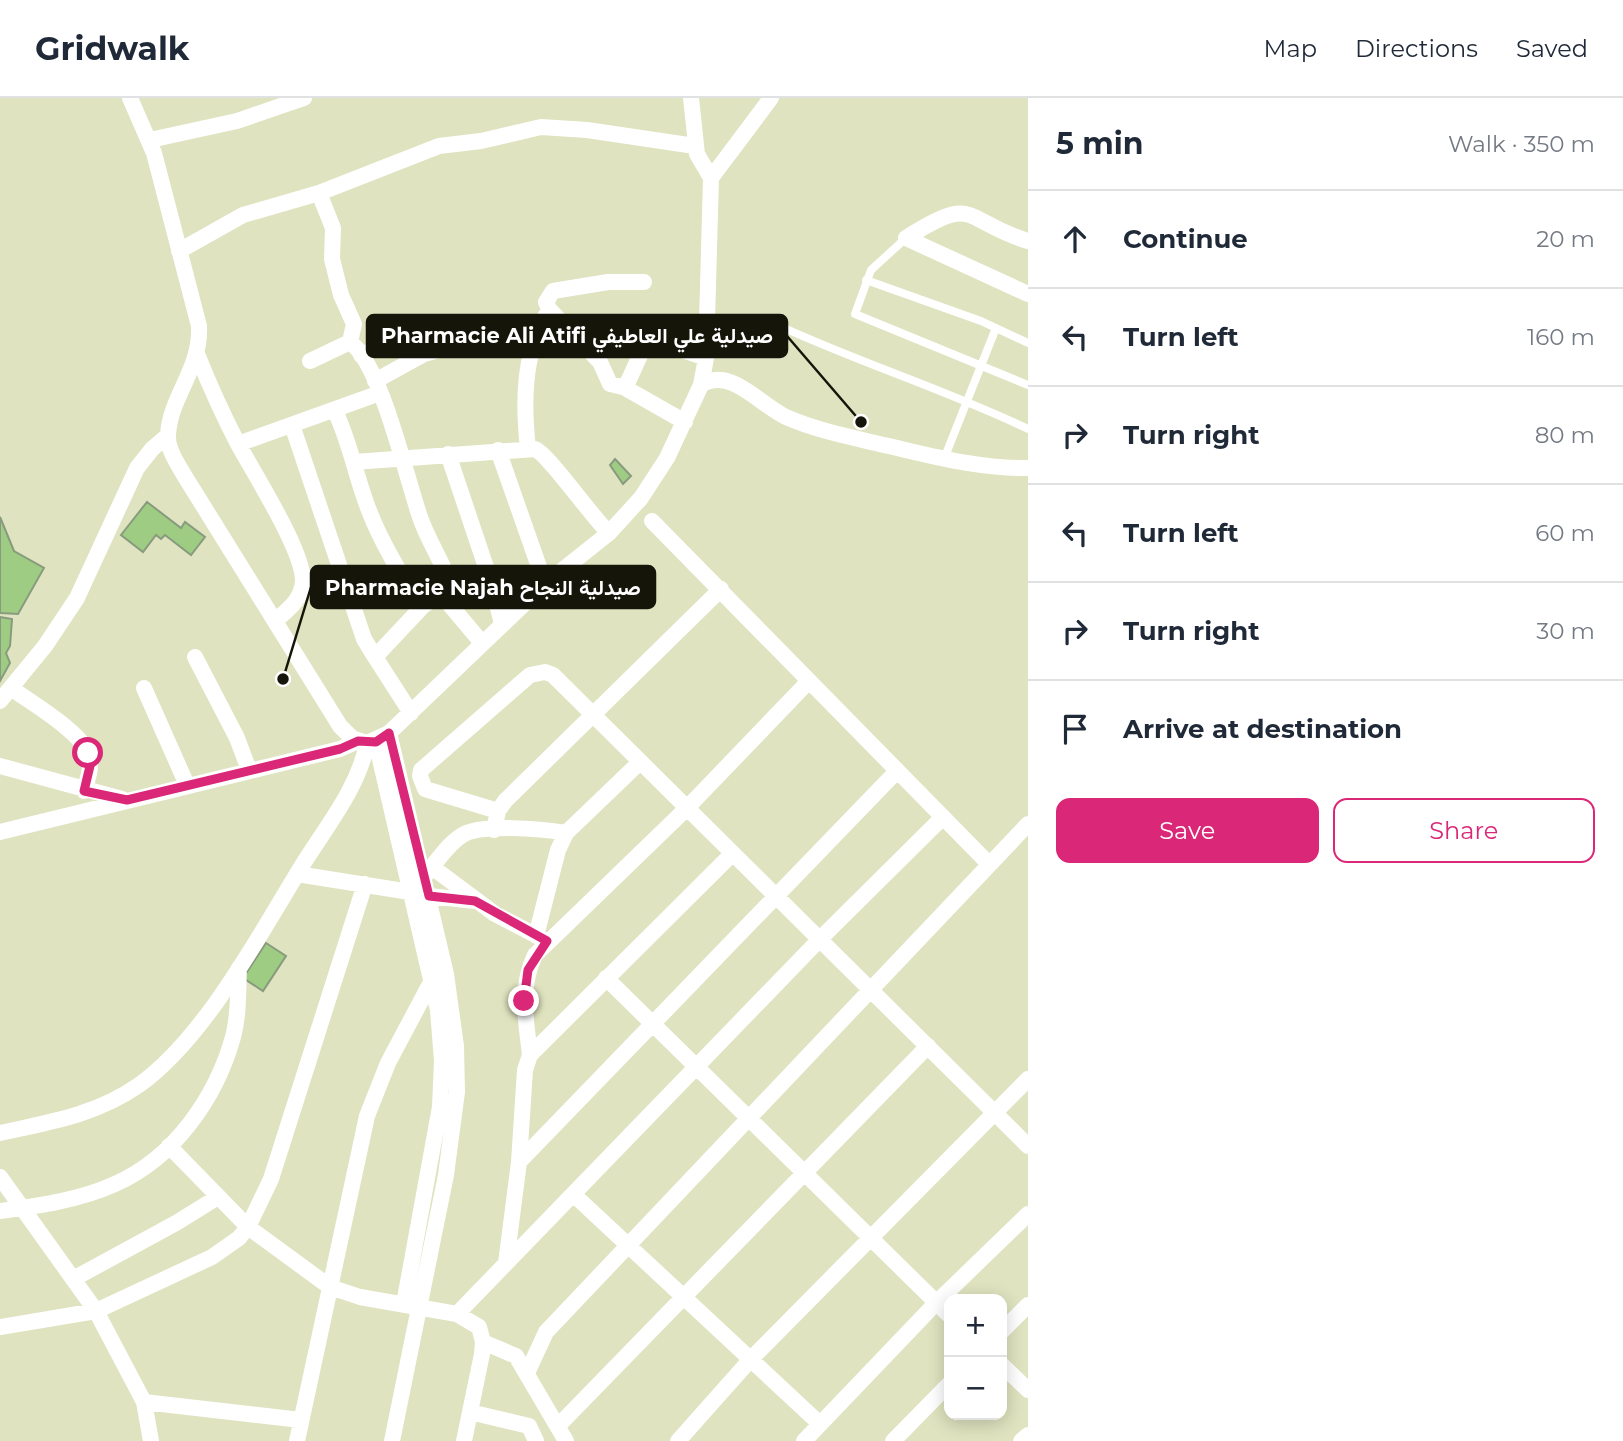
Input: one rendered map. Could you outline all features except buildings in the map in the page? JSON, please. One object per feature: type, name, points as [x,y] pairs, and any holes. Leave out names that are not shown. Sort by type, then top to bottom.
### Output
[{"type":"street","points":[[0,701],[45,646],[77,598],[137,468],[167,436],[174,410],[197,354],[199,326],[150,139],[130,98]]},
{"type":"street","points":[[150,139],[237,121],[304,98]]},
{"type":"street","points":[[0,832],[373,740],[411,712],[545,584],[609,533],[655,479],[701,385],[706,358],[711,178],[695,146],[691,98]]},
{"type":"street","points":[[711,178],[771,98]]},
{"type":"street","points":[[179,251],[243,215],[319,193],[426,149],[481,141],[541,127],[587,130],[695,146]]},
{"type":"street","points":[[319,193],[333,228],[332,259],[341,295],[354,324],[350,342]]},
{"type":"street","points":[[906,238],[941,216],[962,212],[1028,241]]},
{"type":"street","points":[[906,238],[1028,294]]},
{"type":"street","points":[[528,449],[525,387],[528,366],[546,316],[546,302],[553,291],[608,282],[644,282]]},
{"type":"street","points":[[238,444],[335,411],[377,387],[413,358],[546,316]]},
{"type":"street","points":[[546,316],[600,362],[610,384],[627,388],[655,408],[684,422]]},
{"type":"street","points":[[361,355],[431,325],[435,328],[442,348]]},
{"type":"street","points":[[627,388],[642,351],[654,341],[706,358]]},
{"type":"street","points":[[350,342],[361,355],[377,387],[421,519],[447,576],[447,585],[440,593],[422,607],[374,656]]},
{"type":"street","points":[[310,361],[350,342]]},
{"type":"street","points":[[197,354],[238,444],[295,551],[303,580],[298,599],[276,620]]},
{"type":"street","points":[[701,385],[707,381],[723,379],[784,416],[819,430],[944,459],[990,467],[1028,468]]},
{"type":"street","points":[[335,411],[374,524],[401,577],[422,607]]},
{"type":"street","points":[[292,425],[363,639],[411,712]]},
{"type":"street","points":[[167,436],[184,475],[340,726],[373,740],[428,872],[429,896],[446,974],[456,1046],[457,1093],[453,1136],[412,1305]]},
{"type":"street","points":[[354,461],[401,460],[528,449],[547,456],[565,484],[609,533]]},
{"type":"street","points":[[498,450],[545,584]]},
{"type":"street","points":[[448,454],[494,588],[502,624]]},
{"type":"street","points":[[652,521],[989,864]]},
{"type":"street","points":[[494,830],[498,811],[720,589]]},
{"type":"street","points":[[440,593],[482,643]]},
{"type":"street","points":[[195,657],[237,738],[249,770]]},
{"type":"street","points":[[498,811],[425,789],[421,770],[530,675],[537,672],[553,674],[1028,1146]]},
{"type":"street","points":[[542,938],[686,809],[809,681]]},
{"type":"street","points":[[11,688],[72,734],[85,748],[90,766],[84,791]]},
{"type":"street","points":[[144,688],[187,785]]},
{"type":"street","points":[[0,1133],[76,1117],[118,1099],[141,1084],[184,1043],[239,965],[297,874],[354,781],[373,740]]},
{"type":"street","points":[[373,740],[431,982],[441,1048],[440,1107],[391,1441]]},
{"type":"street","points":[[506,1263],[519,1162],[525,1070],[530,1055],[525,983],[542,938],[558,850],[566,832],[640,762]]},
{"type":"street","points":[[0,766],[84,791],[127,800]]},
{"type":"street","points":[[519,1162],[774,895],[897,771]]},
{"type":"street","points":[[457,1314],[819,940],[943,817]]},
{"type":"street","points":[[528,1371],[546,1332],[1028,824]]},
{"type":"street","points":[[428,872],[460,836],[473,831],[566,832]]},
{"type":"street","points":[[530,1055],[732,854]]},
{"type":"street","points":[[428,872],[542,938]]},
{"type":"street","points":[[297,874],[410,892]]},
{"type":"street","points":[[0,1326],[96,1311],[212,1257],[239,1238],[248,1227],[271,1179],[365,884]]},
{"type":"street","points":[[429,896],[475,901]]},
{"type":"street","points":[[0,1211],[69,1199],[115,1184],[138,1171],[169,1146],[190,1124],[225,1062],[233,1035],[239,965]]},
{"type":"street","points":[[606,978],[944,1310]]},
{"type":"street","points":[[297,1441],[367,1116],[388,1063],[431,982]]},
{"type":"street","points":[[558,1426],[928,1046]]},
{"type":"street","points":[[678,1441],[751,1359],[1028,1079]]},
{"type":"street","points":[[169,1146],[248,1227],[330,1287],[360,1297],[457,1314],[479,1327],[483,1342],[464,1441]]},
{"type":"street","points":[[0,1177],[96,1311],[144,1402],[150,1441]]},
{"type":"street","points":[[573,1194],[820,1424]]},
{"type":"street","points":[[72,1279],[176,1223],[218,1197]]},
{"type":"street","points":[[804,1441],[936,1303],[1028,1214]]},
{"type":"street","points":[[1007,1326],[1028,1304]]},
{"type":"street","points":[[483,1342],[516,1356],[528,1371],[566,1441]]},
{"type":"street","points":[[1007,1370],[1028,1390]]},
{"type":"street","points":[[893,1441],[944,1389]]},
{"type":"street","points":[[144,1402],[302,1420]]},
{"type":"street","points":[[470,1412],[529,1426],[536,1441]]},
{"type":"street","points":[[1021,1441],[1028,1435]]},
{"type":"lane","points":[[906,238],[877,261],[866,279],[855,309],[858,317],[1028,384]]},
{"type":"lane","points":[[866,279],[996,328],[1028,343]]},
{"type":"lane","points":[[769,321],[834,351],[967,400],[1028,429]]},
{"type":"lane","points":[[944,459],[996,328]]},
{"type":"place","name":"Pharmacie Ali Atifi صيدلية علي العاطيفي","points":[[861,422]]},
{"type":"place","name":"Pharmacie Najah صيدلية النجاح","points":[[283,679]]},
{"type":"route","points":[[88,753],[90,772],[84,791],[127,800],[340,749],[358,741],[372,743],[383,739],[389,733],[429,896],[475,901],[515,926],[547,941],[535,955],[528,970],[524,1001]]}]
